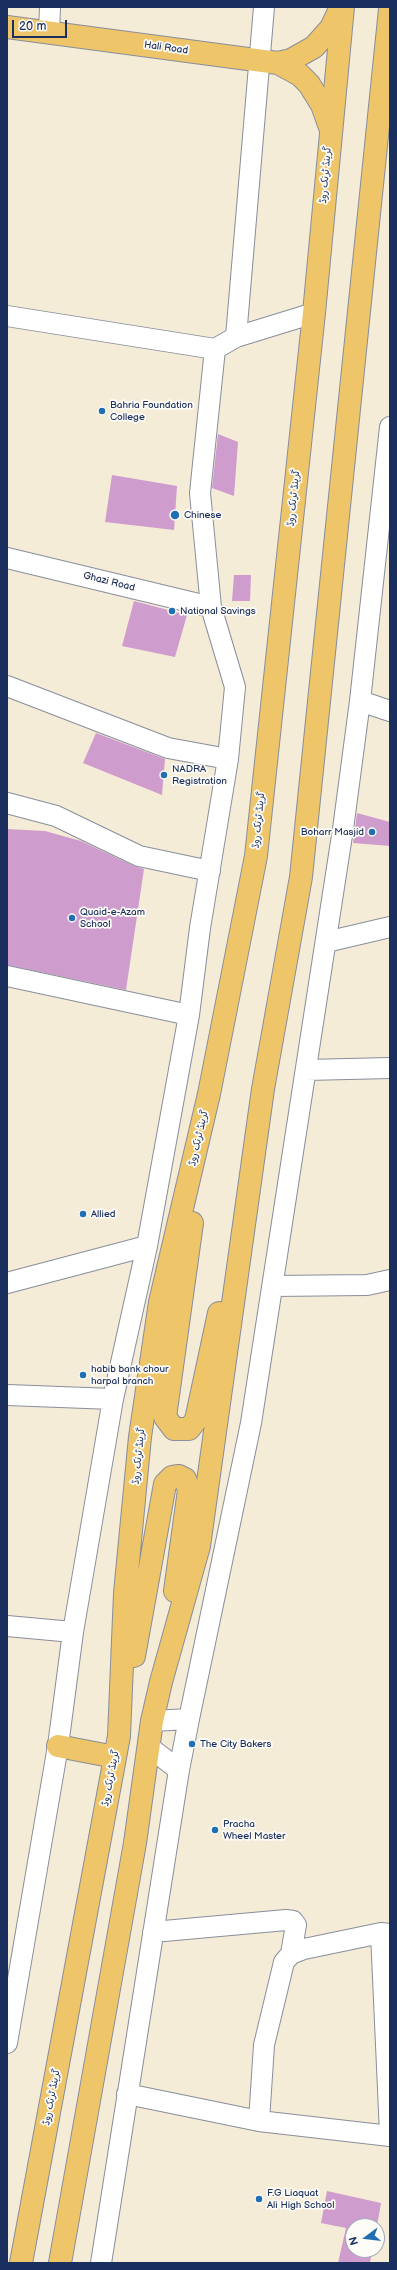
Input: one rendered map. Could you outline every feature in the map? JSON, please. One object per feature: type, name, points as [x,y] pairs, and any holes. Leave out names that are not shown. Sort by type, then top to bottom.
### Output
[{"type":"main road","name":"Hali Road","points":[[7,27],[268,62],[291,60],[314,47],[331,28],[342,7]]},
{"type":"main road","name":"گرینڈ ٹرنک روڈ","points":[[22,2263],[117,1747],[125,1593],[140,1437],[160,1302],[210,1094],[256,856],[314,313],[342,7]]},
{"type":"main road","points":[[210,1094],[165,1417],[171,1427],[180,1431],[189,1429],[196,1420],[263,1089],[301,877],[386,85],[390,8]]},
{"type":"main road","name":"Hali Road","points":[[268,62],[300,75],[309,84],[322,105],[331,130]]},
{"type":"main road","points":[[60,2263],[135,1842],[152,1721],[161,1682],[199,1546],[263,1089]]},
{"type":"main road","points":[[58,1746],[117,1747],[165,1484],[172,1477],[179,1476],[185,1479],[189,1492],[161,1682]]},
{"type":"street","points":[[49,33],[50,7]]},
{"type":"street","points":[[236,337],[268,62],[264,7]]},
{"type":"street","points":[[7,316],[215,349],[236,337],[314,313]]},
{"type":"street","points":[[7,2043],[14,1959],[58,1746],[73,1632],[113,1399],[147,1246],[189,1015],[228,758],[235,687],[210,606],[200,493],[215,349]]},
{"type":"street","points":[[101,2263],[126,2094],[179,1770],[252,1423],[326,942],[360,701],[390,427]]},
{"type":"street","name":"Ghazi Road","points":[[7,558],[210,606]]},
{"type":"street","points":[[7,686],[168,748],[228,758]]},
{"type":"street","points":[[360,701],[390,711]]},
{"type":"street","points":[[7,803],[56,816],[139,856],[210,871]]},
{"type":"street","points":[[326,942],[390,927]]},
{"type":"street","points":[[7,976],[189,1015]]},
{"type":"street","points":[[306,1070],[390,1068]]},
{"type":"street","points":[[7,1283],[147,1246]]},
{"type":"street","points":[[272,1286],[367,1285],[390,1280]]},
{"type":"street","points":[[7,1395],[113,1399]]},
{"type":"street","points":[[7,1626],[73,1632]]},
{"type":"street","points":[[152,1721],[189,1719]]},
{"type":"street","points":[[149,1747],[179,1770]]},
{"type":"street","points":[[153,1932],[286,1920],[293,1921],[296,1925],[291,1954]]},
{"type":"street","points":[[126,2094],[259,2121],[390,2135],[386,1934],[304,1949],[291,1954],[284,1962],[264,2045],[259,2121]]},
{"type":"building","points":[[218,434],[238,442],[234,496],[212,488]]},
{"type":"building","points":[[112,475],[177,486],[174,530],[105,522]]},
{"type":"building","points":[[234,575],[251,575],[250,601],[232,601]]},
{"type":"building","points":[[134,601],[187,615],[175,657],[122,646]]},
{"type":"building","points":[[96,733],[165,759],[162,795],[83,763]]},
{"type":"building","name":"Boharr Masjid","points":[[357,813],[390,822],[390,846],[353,843]]},
{"type":"building","name":"Quaid-e-Azam School","points":[[7,829],[45,831],[81,841],[134,866],[144,869],[126,990],[7,965]]},
{"type":"building","name":"F.G Liaquat Ali High School","points":[[327,2191],[381,2203],[378,2218],[345,2218],[345,2228],[321,2223]]},
{"type":"building","name":"F.G Liaquat Ali High School","points":[[345,2232],[345,2258],[371,2258],[370,2263],[338,2263]]},
{"type":"place","name":"Bahria Foundation College","points":[[102,411]]},
{"type":"place","name":"Chinese","points":[[175,515]]},
{"type":"place","name":"National Savings","points":[[172,611]]},
{"type":"place","name":"NADRA Registration","points":[[164,775]]},
{"type":"place","name":"Boharr Masjid","points":[[372,832]]},
{"type":"place","name":"Quaid-e-Azam School","points":[[72,918]]},
{"type":"place","name":"Allied","points":[[83,1214]]},
{"type":"place","name":"habib bank chour harpal branch","points":[[83,1375]]},
{"type":"place","name":"The City Bakers","points":[[192,1744]]},
{"type":"place","name":"Pracha Wheel Master","points":[[215,1830]]},
{"type":"place","name":"F.G Liaquat Ali High School","points":[[259,2199]]}]
